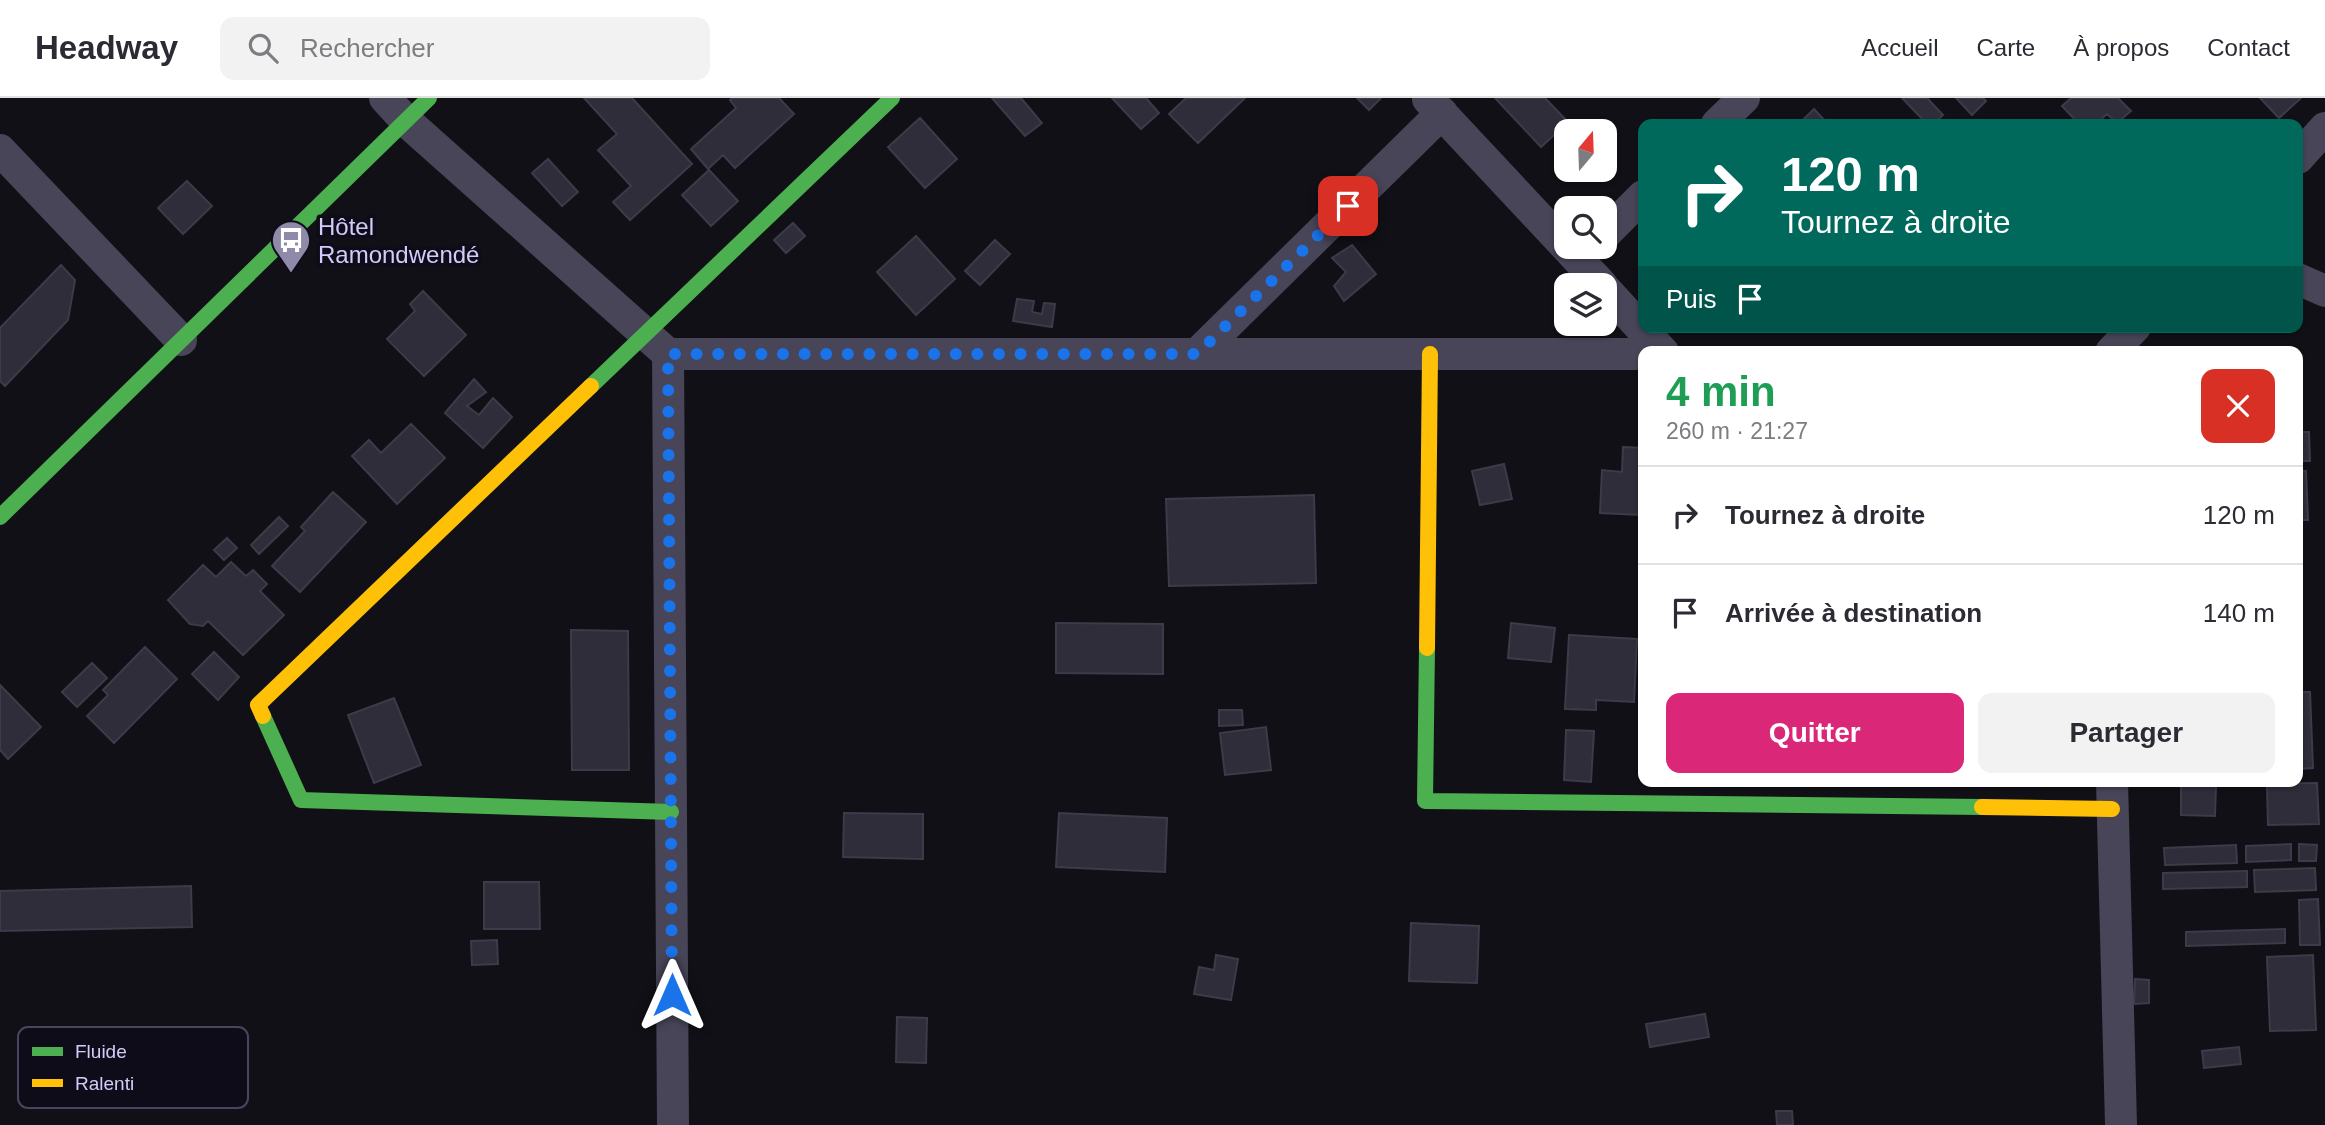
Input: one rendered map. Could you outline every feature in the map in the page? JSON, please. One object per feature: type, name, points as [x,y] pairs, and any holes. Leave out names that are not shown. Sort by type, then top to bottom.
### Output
[{"type":"street","points":[[385,98],[406,121],[657,344],[1197,354],[1638,354]]},
{"type":"street","points":[[0,517],[429,98]]},
{"type":"street","points":[[671,812],[301,800],[258,705],[657,344],[892,98]]},
{"type":"street","points":[[1722,119],[1744,98]]},
{"type":"street","points":[[1197,354],[1434,106],[1554,223]]},
{"type":"street","points":[[2303,152],[2325,128]]},
{"type":"street","points":[[0,150],[181,340]]},
{"type":"street","points":[[1617,222],[1638,202]]},
{"type":"street","points":[[2303,281],[2325,291]]},
{"type":"street","points":[[1617,302],[1638,325]]},
{"type":"street","points":[[1645,333],[1657,346]]},
{"type":"street","points":[[2116,346],[2129,333]]},
{"type":"street","points":[[657,344],[671,812],[673,1125]]},
{"type":"street","points":[[1430,354],[1426,801],[2112,796],[2122,1125]]},
{"type":"building","points":[[584,98],[632,98],[692,164],[630,220],[613,202],[631,186],[598,150],[617,134]]},
{"type":"building","points":[[779,98],[794,114],[735,168],[723,155],[708,169],[691,149],[736,108],[730,100]]},
{"type":"building","points":[[992,98],[1021,98],[1042,123],[1025,136]]},
{"type":"building","points":[[1112,98],[1146,98],[1159,113],[1141,129]]},
{"type":"building","points":[[1186,98],[1245,98],[1198,143],[1169,114]]},
{"type":"building","points":[[1357,98],[1381,98],[1369,110]]},
{"type":"building","points":[[1495,98],[1545,98],[1565,119],[1554,119],[1554,135],[1541,147]]},
{"type":"building","points":[[1902,98],[1927,98],[1943,115],[1939,119],[1922,119]]},
{"type":"building","points":[[1956,98],[1983,98],[1986,101],[1972,115]]},
{"type":"building","points":[[2071,98],[2118,98],[2131,111],[2122,119],[2113,119],[2107,114],[2102,119],[2074,119],[2062,106]]},
{"type":"building","points":[[2260,98],[2301,98],[2279,118]]},
{"type":"building","points":[[1814,109],[1823,119],[1804,119]]},
{"type":"building","points":[[920,118],[957,159],[925,188],[888,147]]},
{"type":"building","points":[[548,159],[578,192],[562,206],[532,173]]},
{"type":"building","points":[[709,170],[738,201],[711,226],[682,195]]},
{"type":"building","points":[[187,181],[212,206],[183,234],[158,208]]},
{"type":"building","points":[[793,223],[805,236],[786,253],[774,240]]},
{"type":"building","points":[[916,236],[955,279],[916,315],[877,272]]},
{"type":"building","points":[[995,240],[1010,254],[980,285],[965,271]]},
{"type":"building","points":[[1352,245],[1376,274],[1344,301],[1334,286],[1346,272],[1332,258]]},
{"type":"building","points":[[61,265],[75,280],[68,320],[5,386],[0,381],[0,328]]},
{"type":"building","points":[[423,291],[466,335],[424,376],[387,339],[415,311],[410,304]]},
{"type":"building","points":[[1017,299],[1034,301],[1032,312],[1042,314],[1044,303],[1055,304],[1052,327],[1013,321]]},
{"type":"building","points":[[474,379],[486,392],[467,406],[479,415],[493,398],[512,417],[483,448],[445,413]]},
{"type":"building","points":[[411,424],[445,458],[397,504],[352,456],[369,440],[381,453]]},
{"type":"building","points":[[2303,432],[2309,432],[2310,461],[2303,461]]},
{"type":"building","points":[[1623,447],[1638,448],[1638,515],[1600,513],[1602,470],[1622,472]]},
{"type":"building","points":[[1504,464],[1512,499],[1480,505],[1472,471]]},
{"type":"building","points":[[2303,471],[2306,471],[2308,520],[2303,520]]},
{"type":"building","points":[[333,492],[366,522],[300,592],[272,566],[305,531],[301,527]]},
{"type":"building","points":[[1314,495],[1316,583],[1169,586],[1166,499]]},
{"type":"building","points":[[279,517],[288,526],[259,554],[251,545]]},
{"type":"building","points":[[227,538],[237,548],[224,560],[214,550]]},
{"type":"building","points":[[231,562],[246,576],[253,570],[267,584],[260,591],[284,615],[243,655],[208,621],[203,626],[190,624],[168,600],[203,565],[216,577]]},
{"type":"building","points":[[1056,623],[1163,624],[1163,674],[1056,673]]},
{"type":"building","points":[[1511,623],[1555,628],[1551,662],[1508,658]]},
{"type":"building","points":[[571,630],[628,631],[629,770],[572,770]]},
{"type":"building","points":[[1569,635],[1637,639],[1634,702],[1596,700],[1596,710],[1565,709]]},
{"type":"building","points":[[145,647],[177,679],[114,743],[87,716],[108,695],[103,690]]},
{"type":"building","points":[[214,652],[239,677],[218,700],[192,674]]},
{"type":"building","points":[[92,663],[107,678],[77,707],[62,692]]},
{"type":"building","points":[[0,685],[41,727],[8,759],[0,750]]},
{"type":"building","points":[[2303,692],[2310,692],[2313,768],[2303,769]]},
{"type":"building","points":[[394,698],[421,765],[374,783],[348,715]]},
{"type":"building","points":[[1219,710],[1242,710],[1243,725],[1219,726]]},
{"type":"building","points":[[1266,727],[1271,770],[1225,775],[1220,733]]},
{"type":"building","points":[[1566,730],[1594,731],[1591,782],[1564,780]]},
{"type":"building","points":[[2303,783],[2317,783],[2319,824],[2268,825],[2267,787],[2303,787]]},
{"type":"building","points":[[2181,787],[2216,787],[2215,816],[2181,815]]},
{"type":"building","points":[[844,813],[923,814],[923,859],[843,857]]},
{"type":"building","points":[[1059,813],[1167,818],[1165,872],[1056,867]]},
{"type":"building","points":[[2291,844],[2291,860],[2246,862],[2246,846]]},
{"type":"building","points":[[2299,844],[2317,845],[2316,861],[2299,861]]},
{"type":"building","points":[[2236,845],[2237,863],[2165,865],[2164,848]]},
{"type":"building","points":[[2315,868],[2316,890],[2255,892],[2254,870]]},
{"type":"building","points":[[2247,871],[2247,887],[2163,889],[2163,873]]},
{"type":"building","points":[[484,882],[539,882],[540,929],[484,929]]},
{"type":"building","points":[[191,886],[192,927],[0,931],[0,891]]},
{"type":"building","points":[[2318,899],[2320,945],[2300,945],[2299,900]]},
{"type":"building","points":[[1411,923],[1479,926],[1477,983],[1409,981]]},
{"type":"building","points":[[2285,929],[2285,943],[2186,946],[2186,932]]},
{"type":"building","points":[[497,940],[498,964],[472,965],[471,941]]},
{"type":"building","points":[[1216,955],[1238,959],[1231,1000],[1194,994],[1199,967],[1214,970]]},
{"type":"building","points":[[2313,955],[2316,1030],[2270,1031],[2267,957]]},
{"type":"building","points":[[2135,979],[2149,980],[2149,1003],[2134,1004]]},
{"type":"building","points":[[1705,1014],[1709,1037],[1650,1047],[1646,1024]]},
{"type":"building","points":[[897,1017],[927,1018],[926,1063],[896,1062]]},
{"type":"building","points":[[2239,1047],[2241,1064],[2204,1068],[2202,1051]]},
{"type":"building","points":[[1776,1111],[1792,1111],[1793,1125],[1777,1125]]},
{"type":"traffic: fast","points":[[0,517],[429,98]]},
{"type":"traffic: fast","points":[[591,386],[892,98]]},
{"type":"traffic: fast","points":[[1427,648],[1425,801],[1982,807]]},
{"type":"traffic: fast","points":[[263,716],[301,800],[671,812]]},
{"type":"traffic: slow","points":[[1427,648],[1430,354]]},
{"type":"traffic: slow","points":[[263,716],[258,705],[591,386]]},
{"type":"traffic: slow","points":[[1982,807],[2112,809]]},
{"type":"place","name":"Hôtel Ramondwendé","points":[[291,274]]},
{"type":"route","points":[[672,995],[668,354],[1197,354],[1348,206]]}]
